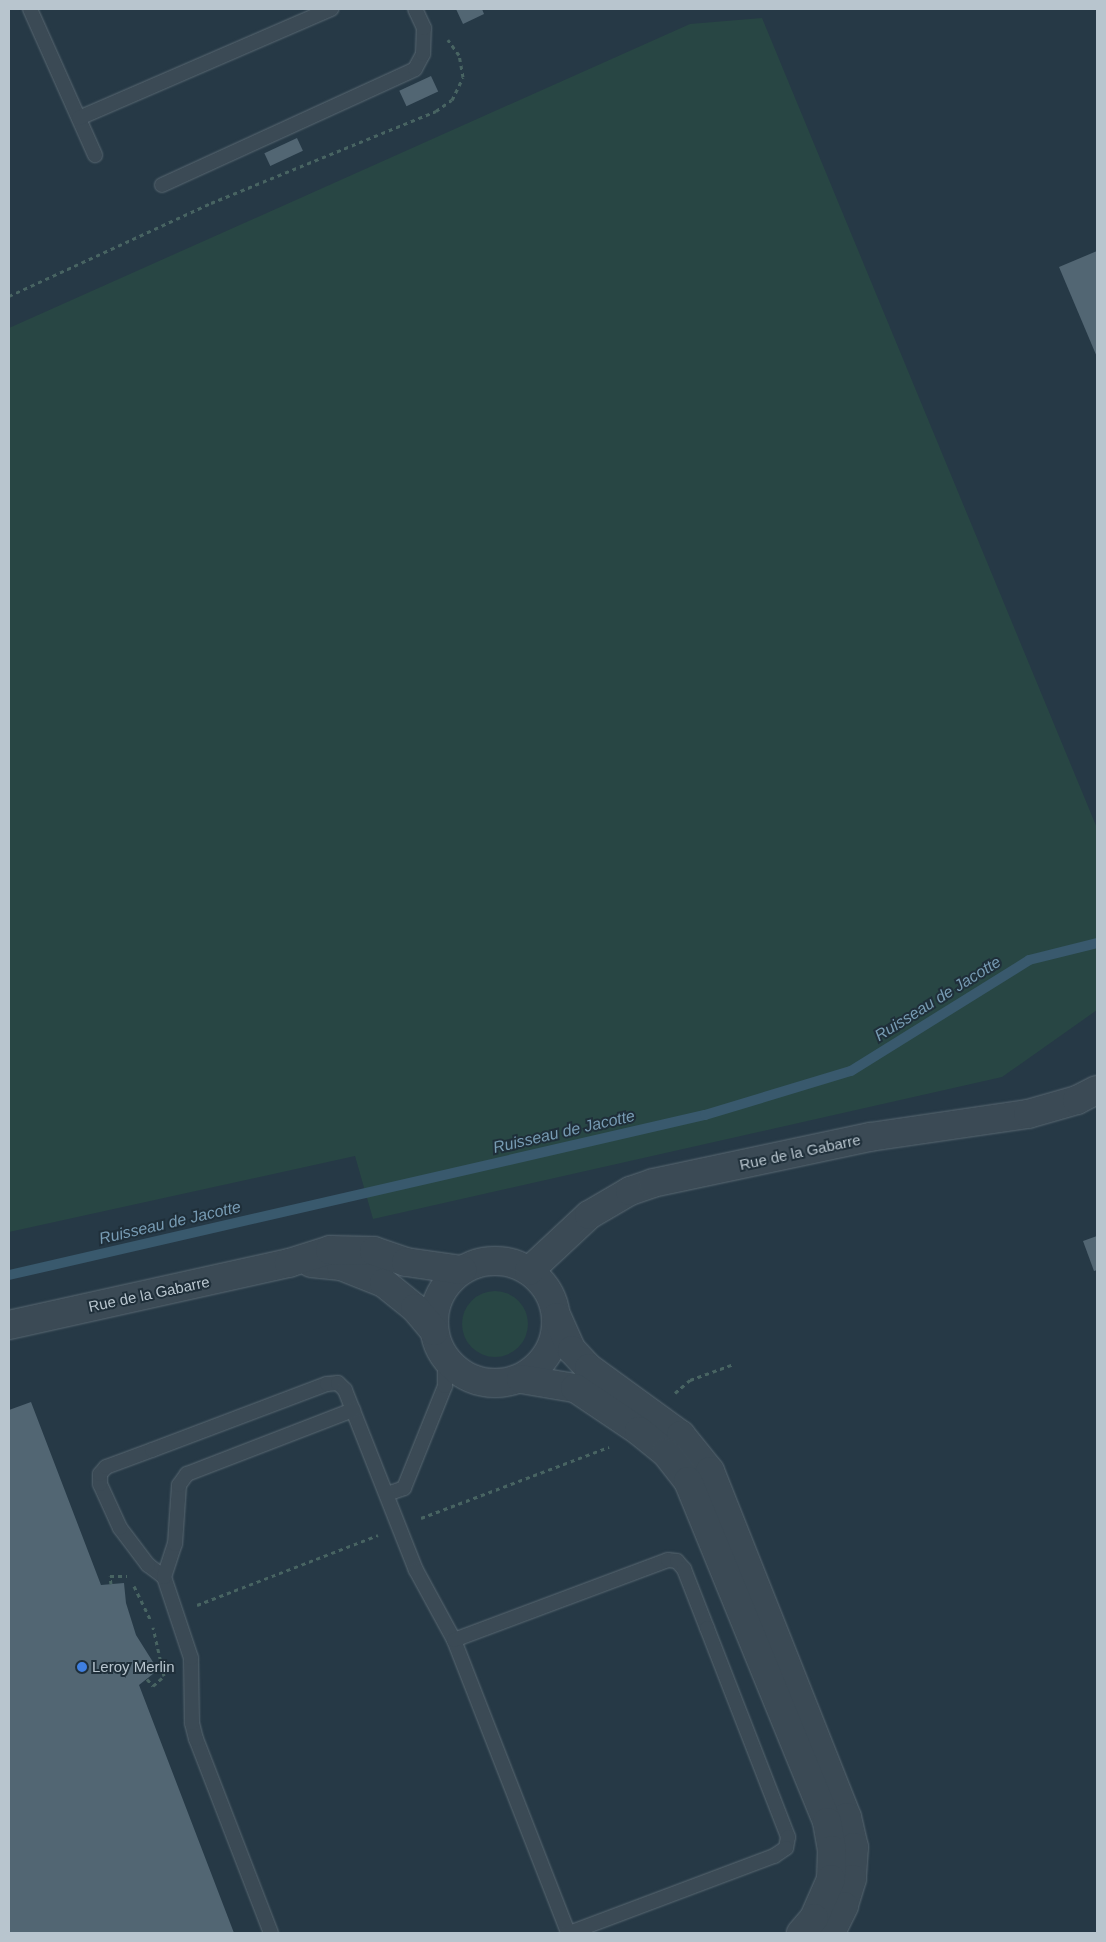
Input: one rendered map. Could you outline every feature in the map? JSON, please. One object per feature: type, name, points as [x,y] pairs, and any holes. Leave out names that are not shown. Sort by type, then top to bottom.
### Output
[{"type":"street","name":"Rue de la Gabarre","points":[[529,1271],[589,1215],[630,1191],[653,1183],[870,1137],[1028,1114],[1077,1100],[1097,1090]]},
{"type":"street","name":"Rue de la Gabarre","points":[[9,1325],[289,1263],[330,1250],[352,1249],[433,1268],[462,1270]]},
{"type":"street","points":[[557,1317],[556,1335],[549,1353],[537,1368],[521,1379],[501,1384],[480,1382],[461,1374],[445,1359],[434,1331],[434,1314],[439,1296],[448,1282],[462,1270],[478,1263],[496,1261],[513,1263],[529,1271],[548,1290],[557,1317],[572,1350],[589,1368],[681,1435],[710,1471],[847,1817],[854,1847],[852,1879],[844,1906],[831,1933]]},
{"type":"street","name":"Rue de la Gabarre","points":[[289,1263],[341,1266],[366,1274],[400,1295],[434,1331]]},
{"type":"street","points":[[521,1379],[574,1388],[639,1431],[666,1453],[688,1480],[827,1822],[832,1850],[831,1879],[814,1918],[801,1933]]},
{"type":"lane","points":[[30,9],[95,155]]},
{"type":"lane","points":[[79,118],[330,9]]},
{"type":"lane","points":[[162,186],[415,69],[423,54],[424,28],[415,9]]},
{"type":"lane","points":[[387,1494],[404,1488],[445,1386],[445,1359]]},
{"type":"lane","points":[[164,1576],[148,1565],[120,1528],[100,1484],[100,1474],[106,1467],[327,1384],[338,1383],[346,1390],[416,1570],[454,1640],[568,1933],[774,1856],[786,1848],[788,1837],[684,1569],[677,1561],[668,1560],[454,1640]]},
{"type":"lane","points":[[271,1933],[196,1739],[192,1724],[190,1658],[164,1576],[174,1544],[179,1486],[187,1474],[353,1410]]},
{"type":"path","points":[[9,296],[211,203],[436,111],[452,100],[463,77],[459,56],[445,36],[424,28]]},
{"type":"path","points":[[652,1413],[690,1380],[734,1364]]},
{"type":"path","points":[[110,1584],[110,1576],[129,1576],[152,1622],[164,1676],[153,1686],[147,1678]]},
{"type":"green space","points":[[762,18],[1097,828],[1097,1010],[1002,1077],[373,1219],[355,1156],[9,1232],[9,328],[690,24]]},
{"type":"green space","points":[[495,1291],[508,1294],[518,1301],[525,1311],[528,1324],[525,1337],[518,1347],[508,1354],[495,1357],[482,1354],[472,1347],[465,1337],[462,1324],[465,1311],[472,1301],[482,1294]]},
{"type":"building","points":[[456,9],[482,9],[484,14],[463,24]]},
{"type":"building","points":[[431,76],[438,91],[406,106],[399,91]]},
{"type":"building","points":[[297,138],[303,151],[270,166],[264,153]]},
{"type":"building","points":[[1097,251],[1097,357],[1059,267]]},
{"type":"building","points":[[1097,1236],[1097,1270],[1094,1271],[1083,1241]]},
{"type":"building","name":"Leroy Merlin","points":[[31,1402],[101,1585],[124,1583],[126,1603],[136,1635],[158,1670],[139,1685],[234,1933],[9,1933],[9,1410]]},
{"type":"waterway","name":"Ruisseau de Jacotte","points":[[9,1275],[705,1115],[851,1071],[1029,960],[1097,943]]},
{"type":"place","name":"Leroy Merlin","points":[[82,1667]]}]
